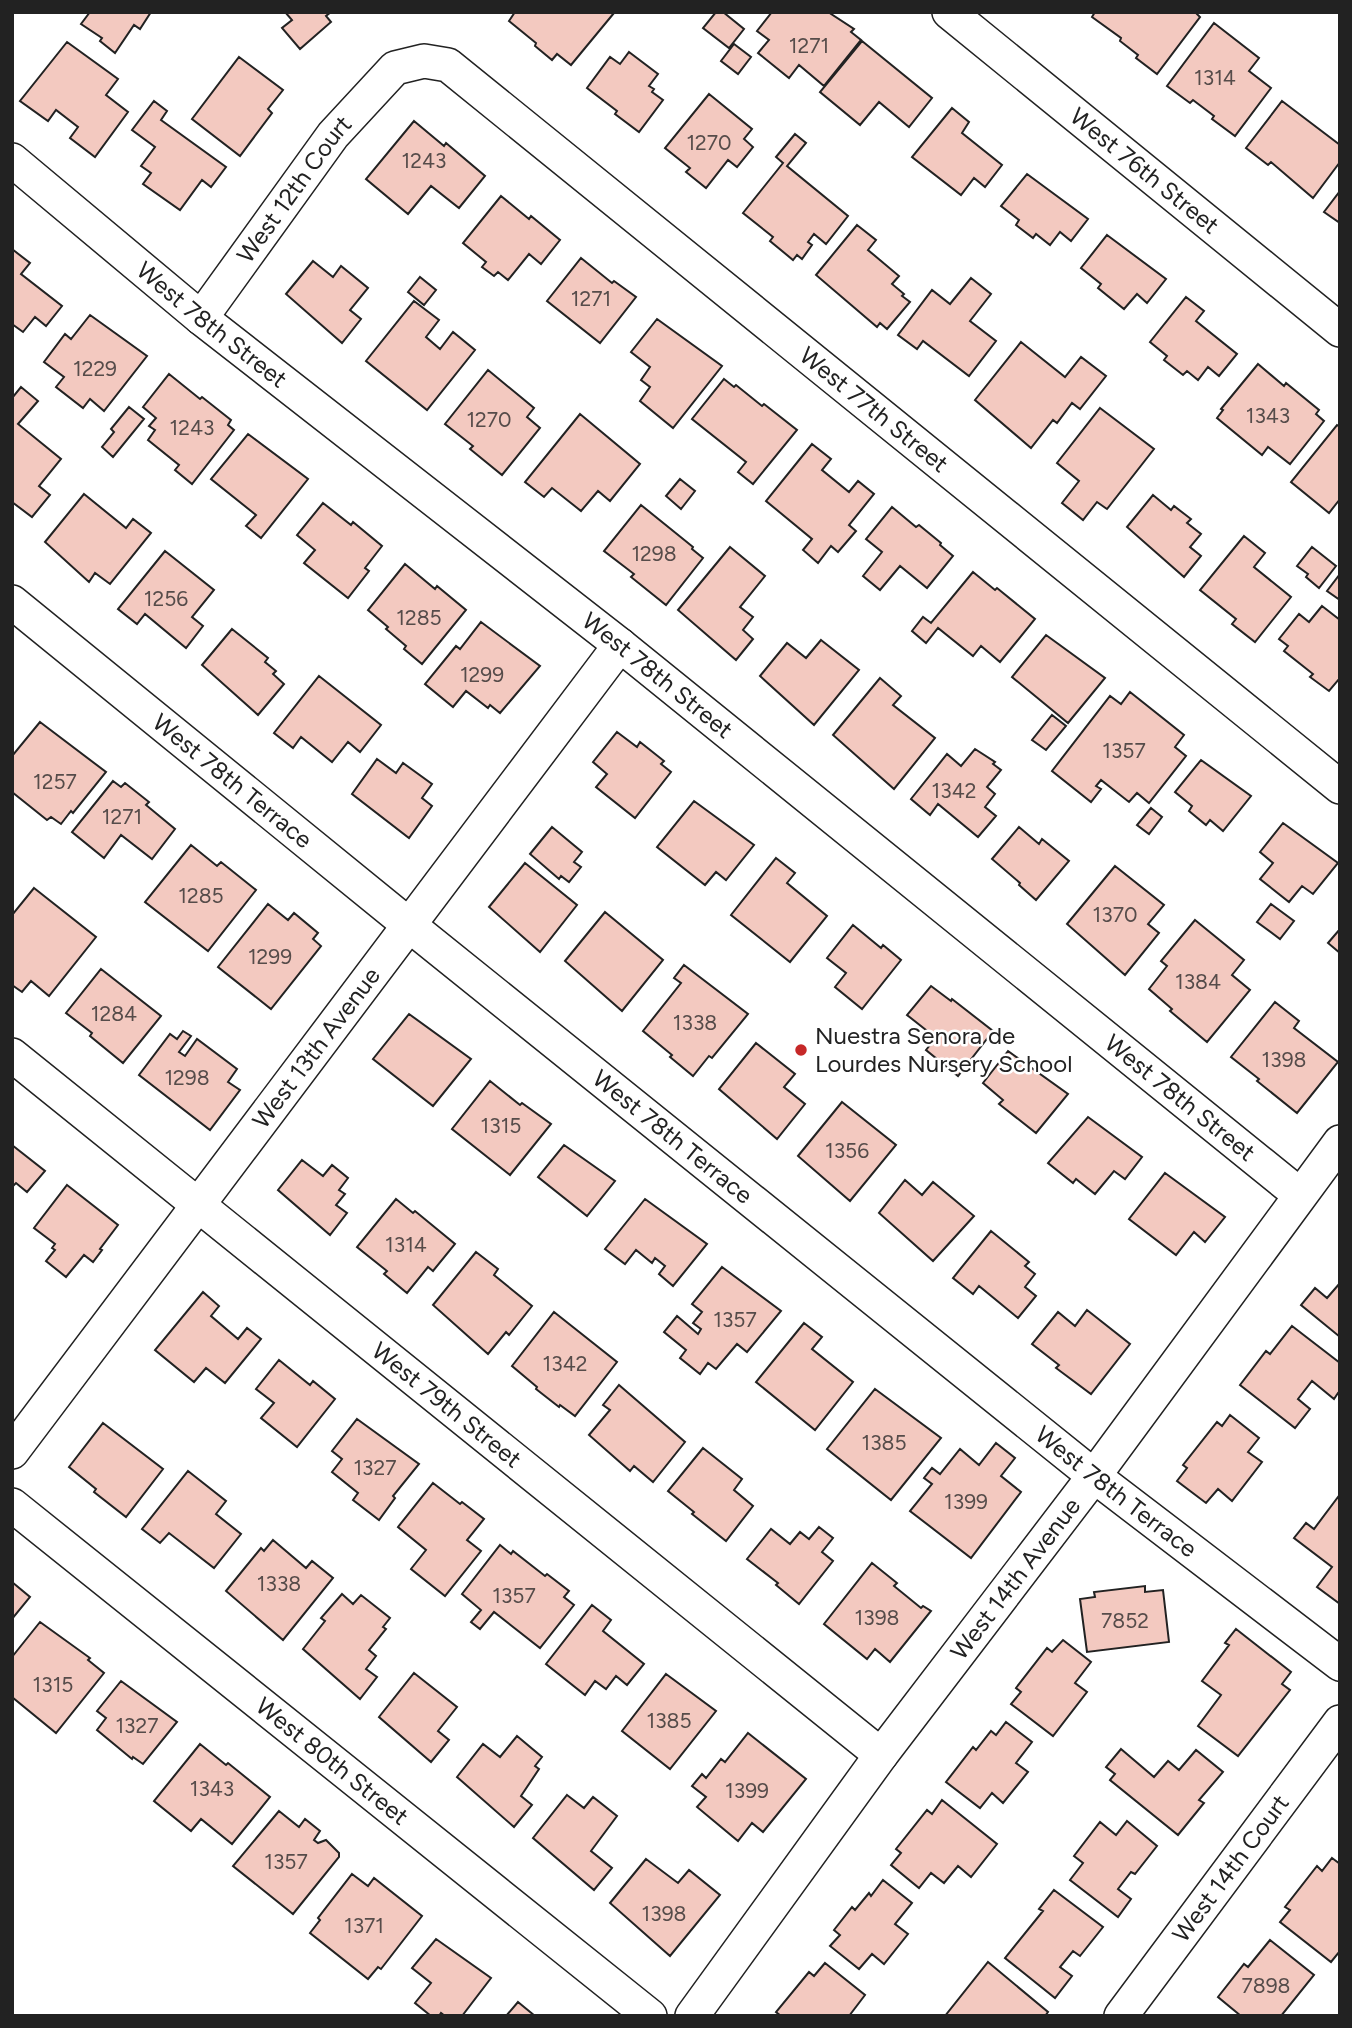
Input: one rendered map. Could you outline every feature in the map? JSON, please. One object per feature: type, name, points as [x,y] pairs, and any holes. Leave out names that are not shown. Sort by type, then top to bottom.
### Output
[{"type":"street","name":"West 76th Street","points":[[949,12],[1340,330]]},
{"type":"street","name":"West 77th Street","points":[[395,68],[424,61],[448,65],[1340,787]]},
{"type":"street","name":"West 12th Court","points":[[201,318],[333,135],[395,68]]},
{"type":"street","name":"West 78th Street","points":[[12,160],[201,318],[620,645],[1300,1195]]},
{"type":"street","name":"West 78th Terrace","points":[[12,602],[1094,1476],[1340,1664]]},
{"type":"street","name":"West 13th Avenue","points":[[12,1452],[620,645]]},
{"type":"street","name":"West 79th Street","points":[[12,1055],[881,1755]]},
{"type":"street","name":"West 14th Avenue","points":[[692,2016],[881,1755],[1094,1476],[1340,1142]]},
{"type":"street","name":"West 80th Street","points":[[12,1505],[650,2016]]},
{"type":"street","name":"West 14th Court","points":[[1121,2016],[1340,1721]]},
{"type":"building","points":[[90,12],[151,12],[140,29],[134,25],[115,53],[100,41],[102,38],[81,24]]},
{"type":"building","points":[[285,12],[331,12],[326,16],[331,22],[300,49],[282,28],[292,20]]},
{"type":"building","points":[[515,12],[614,13],[571,65],[557,54],[552,60],[535,46],[536,43],[509,21]]},
{"type":"building","points":[[716,12],[723,12],[744,29],[729,48],[703,28]]},
{"type":"building","points":[[772,12],[828,12],[854,29],[851,32],[861,40],[824,86],[799,65],[789,78],[758,53],[769,40],[757,31]]},
{"type":"building","points":[[1095,12],[1195,12],[1200,17],[1157,74],[1136,58],[1138,55],[1120,41],[1121,38],[1092,17]]},
{"type":"building","points":[[1214,23],[1259,58],[1249,71],[1271,88],[1235,136],[1193,100],[1190,103],[1167,86]]},
{"type":"building","points":[[862,41],[932,98],[909,127],[879,102],[860,125],[820,92]]},
{"type":"building","points":[[67,42],[118,79],[106,95],[128,112],[95,157],[70,138],[78,127],[56,110],[48,121],[20,101]]},
{"type":"building","points":[[734,44],[751,57],[738,74],[721,61]]},
{"type":"building","points":[[629,52],[658,74],[649,86],[654,89],[652,92],[663,100],[639,132],[587,88],[610,57],[620,64]]},
{"type":"building","points":[[239,57],[283,90],[268,109],[272,113],[240,156],[192,119]]},
{"type":"building","points":[[709,94],[752,129],[744,139],[753,147],[737,167],[728,160],[706,188],[686,172],[690,168],[665,148]]},
{"type":"building","points":[[154,101],[167,111],[161,120],[226,167],[211,187],[202,180],[180,210],[143,184],[151,173],[141,166],[155,147],[132,130]]},
{"type":"building","points":[[1282,101],[1340,145],[1340,162],[1313,198],[1271,162],[1268,165],[1246,148]]},
{"type":"building","points":[[952,108],[969,122],[962,133],[1002,165],[985,187],[974,178],[961,195],[912,157]]},
{"type":"building","points":[[414,121],[444,146],[446,143],[485,176],[459,208],[431,186],[408,214],[366,179]]},
{"type":"building","points":[[795,134],[806,143],[787,166],[848,216],[826,244],[814,234],[808,242],[812,245],[802,259],[797,255],[793,260],[770,241],[773,237],[743,213],[783,163],[776,157]]},
{"type":"building","points":[[1027,174],[1088,219],[1071,241],[1060,232],[1050,245],[1036,234],[1033,238],[1016,225],[1019,220],[1001,206]]},
{"type":"building","points":[[1340,191],[1340,223],[1324,212]]},
{"type":"building","points":[[501,196],[560,240],[541,264],[529,254],[508,280],[498,272],[494,276],[482,267],[486,262],[463,243]]},
{"type":"building","points":[[857,225],[876,240],[868,250],[899,276],[892,284],[910,302],[887,329],[880,323],[877,327],[816,275]]},
{"type":"building","points":[[1107,235],[1166,279],[1147,303],[1137,294],[1124,309],[1098,288],[1101,284],[1081,268]]},
{"type":"building","points":[[12,249],[30,263],[21,274],[62,306],[46,326],[35,317],[23,332],[12,324]]},
{"type":"building","points":[[581,258],[612,283],[614,281],[636,297],[600,343],[547,301]]},
{"type":"building","points":[[313,261],[333,277],[341,266],[368,288],[350,310],[361,319],[342,343],[286,294]]},
{"type":"building","points":[[420,277],[436,290],[424,305],[408,292]]},
{"type":"building","points":[[971,278],[991,294],[970,321],[996,341],[969,376],[923,341],[917,349],[898,335],[932,290],[950,304]]},
{"type":"building","points":[[1186,297],[1204,311],[1196,321],[1237,354],[1219,376],[1208,367],[1198,380],[1187,371],[1183,375],[1164,360],[1167,356],[1150,342]]},
{"type":"building","points":[[414,301],[439,320],[426,337],[440,349],[453,332],[475,350],[427,410],[366,361]]},
{"type":"building","points":[[90,315],[147,356],[104,411],[90,399],[83,408],[56,387],[64,377],[44,362],[65,334],[71,339]]},
{"type":"building","points":[[657,319],[722,366],[673,428],[640,401],[650,387],[641,380],[650,367],[631,352]]},
{"type":"building","points":[[1021,342],[1065,377],[1081,357],[1106,376],[1080,409],[1072,403],[1057,423],[1053,420],[1031,448],[975,400]]},
{"type":"building","points":[[1258,364],[1319,410],[1316,414],[1324,421],[1290,464],[1268,447],[1262,455],[1217,418],[1223,410],[1221,409]]},
{"type":"building","points":[[488,370],[534,408],[527,417],[540,428],[502,475],[470,449],[473,446],[445,424]]},
{"type":"building","points":[[169,374],[231,420],[228,425],[234,430],[192,484],[175,470],[179,465],[148,440],[155,430],[149,426],[156,418],[143,407]]},
{"type":"building","points":[[724,379],[762,406],[764,404],[797,430],[753,484],[738,472],[746,462],[692,419]]},
{"type":"building","points":[[21,387],[38,401],[18,424],[61,459],[39,486],[50,495],[32,517],[12,502],[12,398]]},
{"type":"building","points":[[129,407],[144,419],[113,457],[102,447],[114,432],[111,429]]},
{"type":"building","points":[[1100,408],[1154,449],[1107,509],[1097,502],[1083,520],[1062,503],[1079,481],[1057,463]]},
{"type":"building","points":[[580,414],[640,464],[610,501],[598,491],[581,511],[552,488],[544,497],[525,482]]},
{"type":"building","points":[[1337,425],[1340,427],[1340,499],[1329,513],[1291,482]]},
{"type":"building","points":[[248,434],[308,479],[261,538],[246,526],[256,515],[211,479]]},
{"type":"building","points":[[812,444],[831,459],[822,470],[849,492],[858,481],[874,494],[849,525],[856,531],[838,552],[831,546],[818,563],[803,550],[812,539],[766,501]]},
{"type":"building","points":[[680,479],[695,491],[681,509],[666,496]]},
{"type":"building","points":[[84,494],[126,528],[133,519],[151,533],[110,584],[95,573],[89,582],[45,542]]},
{"type":"building","points":[[1153,495],[1171,510],[1174,506],[1191,519],[1187,523],[1201,534],[1190,547],[1201,556],[1184,577],[1127,527]]},
{"type":"building","points":[[323,503],[351,525],[353,522],[382,546],[365,568],[369,571],[348,598],[304,563],[315,550],[297,535]]},
{"type":"building","points":[[641,505],[703,558],[666,605],[631,577],[634,574],[604,551]]},
{"type":"building","points":[[892,507],[916,527],[919,525],[953,556],[927,588],[900,566],[880,590],[863,576],[882,552],[866,539]]},
{"type":"building","points":[[1244,536],[1265,553],[1254,567],[1291,597],[1255,642],[1232,624],[1236,619],[1200,590]]},
{"type":"building","points":[[730,547],[765,576],[740,607],[753,617],[743,630],[753,639],[736,660],[678,610]]},
{"type":"building","points":[[1312,547],[1336,566],[1319,588],[1306,577],[1308,574],[1297,566]]},
{"type":"building","points":[[165,551],[214,590],[192,617],[203,626],[186,648],[145,614],[137,624],[118,609]]},
{"type":"building","points":[[405,564],[466,610],[422,664],[404,649],[406,646],[386,629],[388,627],[368,610]]},
{"type":"building","points":[[973,572],[1035,619],[1000,662],[981,646],[973,656],[938,628],[926,643],[912,631],[923,617],[931,623]]},
{"type":"building","points":[[1340,574],[1340,600],[1327,591]]},
{"type":"building","points":[[1322,606],[1340,620],[1340,678],[1329,691],[1310,677],[1313,674],[1284,651],[1288,646],[1279,639],[1299,614],[1309,622]]},
{"type":"building","points":[[481,622],[540,666],[500,713],[490,705],[488,708],[466,691],[453,707],[425,684],[456,646],[460,649]]},
{"type":"building","points":[[232,629],[268,658],[265,662],[276,671],[273,674],[284,684],[258,715],[202,665]]},
{"type":"building","points":[[1046,635],[1105,678],[1068,723],[1012,677]]},
{"type":"building","points":[[821,640],[859,670],[814,725],[760,676],[787,643],[806,658]]},
{"type":"building","points":[[319,676],[381,725],[360,752],[348,742],[332,762],[301,737],[293,748],[274,733]]},
{"type":"building","points":[[880,678],[901,696],[893,705],[935,738],[894,789],[833,735]]},
{"type":"building","points":[[1130,692],[1184,735],[1175,747],[1186,756],[1149,803],[1137,793],[1129,802],[1101,780],[1096,786],[1101,789],[1091,802],[1052,771],[1110,696],[1121,704]]},
{"type":"building","points":[[1052,715],[1066,726],[1046,750],[1032,740]]},
{"type":"building","points":[[40,722],[106,772],[61,824],[51,817],[47,820],[12,792],[12,756]]},
{"type":"building","points":[[617,732],[637,747],[640,742],[664,761],[661,764],[671,772],[635,818],[596,787],[607,774],[593,762]]},
{"type":"building","points":[[975,749],[995,762],[993,764],[1001,770],[987,787],[995,794],[985,807],[996,816],[978,837],[938,804],[930,815],[911,799],[947,754],[961,766]]},
{"type":"building","points":[[377,759],[396,773],[403,763],[432,784],[422,798],[432,806],[409,838],[352,794]]},
{"type":"building","points":[[1201,760],[1251,796],[1223,831],[1210,820],[1206,825],[1189,811],[1192,806],[1175,792]]},
{"type":"building","points":[[113,781],[121,787],[125,783],[149,802],[146,805],[175,829],[152,859],[121,835],[104,858],[72,832]]},
{"type":"building","points":[[694,801],[754,845],[726,880],[716,872],[705,885],[657,847]]},
{"type":"building","points":[[1151,808],[1162,817],[1149,834],[1137,825]]},
{"type":"building","points":[[1283,823],[1338,863],[1313,894],[1302,886],[1289,902],[1260,879],[1273,863],[1260,852]]},
{"type":"building","points":[[552,827],[582,852],[574,862],[581,867],[569,882],[561,876],[559,879],[530,854]]},
{"type":"building","points":[[1019,827],[1039,844],[1042,839],[1069,861],[1036,900],[992,859]]},
{"type":"building","points":[[191,845],[217,866],[221,862],[256,890],[208,951],[145,902]]},
{"type":"building","points":[[776,858],[795,873],[787,883],[827,916],[790,962],[731,915]]},
{"type":"building","points":[[525,863],[577,905],[540,952],[489,907]]},
{"type":"building","points":[[1115,866],[1164,905],[1148,924],[1159,933],[1125,975],[1067,924]]},
{"type":"building","points":[[34,888],[96,937],[49,996],[31,981],[22,992],[12,985],[12,915]]},
{"type":"building","points":[[268,904],[288,920],[294,913],[318,933],[313,939],[321,946],[271,1009],[218,967]]},
{"type":"building","points":[[1271,904],[1294,921],[1280,939],[1257,922]]},
{"type":"building","points":[[605,912],[663,960],[622,1011],[565,961]]},
{"type":"building","points":[[1195,920],[1244,960],[1232,975],[1250,990],[1207,1042],[1149,989],[1167,966],[1161,961]]},
{"type":"building","points":[[853,925],[901,960],[862,1009],[835,987],[846,973],[827,958]]},
{"type":"building","points":[[1340,929],[1340,953],[1328,943]]},
{"type":"building","points":[[684,965],[748,1014],[712,1058],[709,1056],[693,1076],[643,1031],[681,983],[674,978]]},
{"type":"building","points":[[101,969],[161,1016],[123,1063],[90,1036],[92,1033],[66,1013]]},
{"type":"building","points":[[931,986],[993,1031],[958,1076],[926,1050],[934,1040],[907,1015]]},
{"type":"building","points":[[1275,1002],[1299,1021],[1294,1028],[1338,1062],[1297,1113],[1231,1057]]},
{"type":"building","points":[[409,1014],[471,1059],[433,1106],[373,1059]]},
{"type":"building","points":[[183,1031],[191,1036],[179,1052],[185,1056],[197,1039],[237,1069],[228,1082],[240,1090],[210,1130],[139,1075],[170,1034],[177,1039]]},
{"type":"building","points":[[756,1043],[795,1074],[784,1087],[805,1104],[777,1139],[719,1089]]},
{"type":"building","points":[[1008,1051],[1068,1094],[1036,1133],[999,1104],[1003,1100],[983,1083]]},
{"type":"building","points":[[490,1081],[520,1105],[522,1103],[551,1124],[510,1175],[452,1129]]},
{"type":"building","points":[[842,1102],[896,1145],[850,1201],[798,1156]]},
{"type":"building","points":[[1088,1117],[1142,1157],[1125,1179],[1114,1171],[1095,1194],[1076,1179],[1073,1183],[1048,1163]]},
{"type":"building","points":[[12,1145],[45,1171],[27,1192],[16,1183],[12,1187]]},
{"type":"building","points":[[564,1145],[615,1181],[587,1216],[538,1177]]},
{"type":"building","points":[[302,1160],[323,1176],[332,1165],[348,1178],[339,1190],[345,1194],[336,1205],[347,1213],[330,1235],[278,1190]]},
{"type":"building","points":[[1165,1173],[1225,1217],[1205,1242],[1194,1232],[1176,1255],[1129,1219]]},
{"type":"building","points":[[905,1180],[922,1195],[933,1182],[974,1216],[933,1261],[879,1213]]},
{"type":"building","points":[[67,1185],[118,1225],[93,1262],[84,1255],[66,1277],[46,1261],[55,1250],[52,1248],[55,1244],[34,1228]]},
{"type":"building","points":[[396,1199],[455,1244],[433,1271],[428,1267],[407,1293],[384,1274],[387,1271],[357,1247]]},
{"type":"building","points":[[645,1199],[707,1244],[673,1286],[659,1274],[665,1266],[655,1258],[652,1263],[636,1250],[625,1264],[605,1249]]},
{"type":"building","points":[[991,1231],[1029,1262],[1025,1266],[1035,1274],[1025,1287],[1036,1296],[1018,1318],[979,1286],[973,1294],[953,1278]]},
{"type":"building","points":[[476,1252],[498,1269],[494,1275],[532,1306],[509,1335],[506,1332],[488,1354],[433,1305]]},
{"type":"building","points":[[722,1267],[781,1311],[747,1352],[737,1344],[716,1369],[708,1363],[700,1374],[680,1358],[686,1350],[664,1332],[677,1316],[698,1334],[701,1329],[693,1323],[702,1312],[692,1304]]},
{"type":"building","points":[[1340,1283],[1340,1337],[1301,1305],[1315,1288],[1327,1298]]},
{"type":"building","points":[[203,1292],[219,1306],[211,1316],[238,1339],[247,1328],[261,1339],[225,1383],[206,1368],[194,1382],[155,1350]]},
{"type":"building","points":[[1087,1310],[1130,1344],[1091,1394],[1056,1368],[1059,1365],[1032,1344],[1058,1312],[1075,1326]]},
{"type":"building","points":[[554,1312],[617,1362],[575,1416],[536,1389],[537,1387],[512,1366]]},
{"type":"building","points":[[804,1323],[822,1337],[812,1349],[853,1382],[815,1430],[756,1382]]},
{"type":"building","points":[[1292,1326],[1340,1363],[1340,1394],[1334,1399],[1312,1381],[1298,1399],[1310,1409],[1295,1428],[1240,1385],[1266,1351],[1270,1354]]},
{"type":"building","points":[[279,1360],[310,1385],[313,1381],[335,1399],[297,1447],[261,1418],[274,1403],[256,1389]]},
{"type":"building","points":[[619,1385],[685,1442],[653,1482],[634,1466],[630,1471],[589,1435],[610,1410],[603,1405]]},
{"type":"building","points":[[875,1389],[941,1438],[891,1500],[827,1449]]},
{"type":"building","points":[[1230,1415],[1259,1438],[1248,1452],[1262,1462],[1232,1501],[1218,1489],[1206,1503],[1177,1481],[1187,1468],[1183,1465],[1217,1422],[1222,1426]]},
{"type":"building","points":[[357,1419],[419,1464],[393,1496],[395,1498],[379,1520],[353,1500],[358,1493],[332,1472],[342,1459],[332,1451]]},
{"type":"building","points":[[103,1423],[163,1469],[126,1517],[94,1492],[96,1489],[69,1467]]},
{"type":"building","points":[[996,1443],[1015,1458],[1001,1476],[1021,1492],[971,1558],[910,1511],[932,1484],[924,1478],[932,1468],[940,1474],[960,1449],[979,1465]]},
{"type":"building","points":[[703,1448],[742,1479],[734,1490],[753,1506],[726,1541],[668,1491]]},
{"type":"building","points":[[188,1471],[226,1501],[216,1514],[241,1534],[214,1568],[169,1533],[160,1543],[142,1529]]},
{"type":"building","points":[[433,1483],[484,1519],[467,1540],[481,1551],[445,1596],[411,1569],[426,1550],[398,1527]]},
{"type":"building","points":[[1338,1497],[1340,1604],[1317,1587],[1332,1567],[1294,1538],[1306,1523],[1314,1529]]},
{"type":"building","points":[[819,1527],[833,1538],[822,1552],[833,1561],[799,1604],[776,1585],[778,1583],[747,1559],[771,1529],[790,1544],[800,1532],[809,1539]]},
{"type":"building","points":[[273,1540],[306,1568],[312,1561],[333,1578],[283,1640],[226,1591],[261,1548],[264,1551]]},
{"type":"building","points":[[500,1545],[511,1554],[513,1551],[569,1591],[564,1597],[574,1605],[540,1648],[494,1612],[480,1629],[471,1622],[481,1610],[462,1594]]},
{"type":"building","points":[[872,1563],[897,1583],[894,1586],[921,1608],[923,1606],[931,1611],[890,1662],[875,1649],[867,1659],[824,1624]]},
{"type":"building","points":[[12,1582],[30,1597],[12,1619]]},
{"type":"building","points":[[1145,1586],[1145,1592],[1163,1590],[1169,1642],[1087,1652],[1080,1599],[1095,1597],[1094,1592]]},
{"type":"building","points":[[342,1594],[353,1604],[361,1595],[390,1618],[383,1627],[386,1629],[369,1650],[376,1656],[366,1669],[377,1677],[360,1699],[303,1649],[325,1621],[321,1618]]},
{"type":"building","points":[[592,1605],[611,1620],[603,1631],[644,1664],[627,1685],[616,1676],[606,1689],[595,1681],[585,1695],[546,1664]]},
{"type":"building","points":[[40,1622],[90,1658],[88,1660],[104,1673],[56,1733],[12,1697],[12,1657]]},
{"type":"building","points":[[1236,1629],[1291,1672],[1282,1684],[1290,1690],[1238,1756],[1198,1726],[1221,1695],[1202,1681],[1229,1645],[1225,1643]]},
{"type":"building","points":[[1063,1640],[1091,1662],[1075,1683],[1087,1692],[1053,1736],[1011,1704],[1021,1692],[1016,1688],[1047,1648],[1052,1652]]},
{"type":"building","points":[[414,1673],[457,1707],[438,1731],[449,1740],[431,1762],[379,1717]]},
{"type":"building","points":[[666,1674],[716,1711],[670,1769],[622,1731]]},
{"type":"building","points":[[121,1681],[177,1722],[143,1764],[133,1757],[132,1759],[97,1730],[106,1718],[97,1711]]},
{"type":"building","points":[[1006,1722],[1032,1742],[1016,1763],[1028,1772],[1003,1803],[992,1793],[980,1808],[946,1782],[973,1747],[976,1750],[991,1731],[996,1735]]},
{"type":"building","points":[[748,1733],[806,1779],[763,1832],[752,1823],[738,1841],[697,1807],[706,1797],[692,1786],[702,1774],[706,1778],[721,1759],[725,1762]]},
{"type":"building","points":[[517,1736],[542,1757],[535,1766],[539,1769],[521,1796],[532,1805],[514,1827],[457,1777],[483,1744],[500,1757]]},
{"type":"building","points":[[200,1744],[270,1797],[232,1844],[201,1819],[191,1831],[154,1801]]},
{"type":"building","points":[[1121,1749],[1154,1777],[1168,1761],[1179,1770],[1196,1750],[1223,1772],[1199,1800],[1204,1803],[1178,1835],[1110,1780],[1115,1774],[1106,1767]]},
{"type":"building","points":[[567,1795],[584,1808],[593,1797],[617,1816],[591,1851],[612,1868],[594,1890],[533,1838]]},
{"type":"building","points":[[942,1800],[997,1844],[971,1877],[958,1866],[944,1883],[931,1873],[919,1888],[891,1865],[901,1853],[896,1849],[927,1810],[932,1814]]},
{"type":"building","points":[[279,1811],[299,1827],[305,1819],[320,1831],[314,1840],[318,1843],[326,1840],[339,1853],[339,1857],[293,1914],[233,1866]]},
{"type":"building","points":[[1127,1821],[1157,1846],[1135,1874],[1131,1872],[1118,1889],[1131,1899],[1118,1917],[1070,1880],[1083,1863],[1074,1856],[1100,1822],[1116,1835]]},
{"type":"building","points":[[1332,1858],[1340,1864],[1340,1951],[1331,1962],[1280,1922],[1290,1910],[1285,1907],[1317,1866],[1322,1871]]},
{"type":"building","points":[[646,1859],[678,1883],[689,1870],[720,1895],[670,1956],[610,1903]]},
{"type":"building","points":[[352,1874],[368,1886],[374,1878],[422,1916],[381,1969],[378,1967],[368,1979],[310,1933],[320,1920],[318,1918]]},
{"type":"building","points":[[883,1880],[912,1903],[895,1924],[908,1934],[884,1964],[872,1954],[859,1969],[830,1946],[840,1935],[834,1930],[852,1907],[855,1910],[869,1893],[871,1896]]},
{"type":"building","points":[[1054,1890],[1103,1927],[1080,1956],[1073,1951],[1060,1967],[1072,1976],[1055,1998],[1005,1958],[1043,1911],[1039,1909]]},
{"type":"building","points":[[436,1939],[491,1978],[462,2016],[445,2016],[441,2013],[439,2016],[431,2016],[415,2003],[431,1983],[412,1968]]},
{"type":"building","points":[[1270,1940],[1314,1975],[1281,2016],[1241,2016],[1218,1997],[1244,1964],[1248,1967]]},
{"type":"building","points":[[988,1962],[1048,2012],[1045,2016],[945,2016]]},
{"type":"building","points":[[825,1963],[865,1995],[849,2016],[781,2016],[776,2012],[809,1972],[814,1976]]},
{"type":"building","points":[[518,2002],[535,2016],[506,2016]]},
{"type":"place","name":"Nuestra Senora de Lourdes Nursery School","points":[[801,1050]]}]
